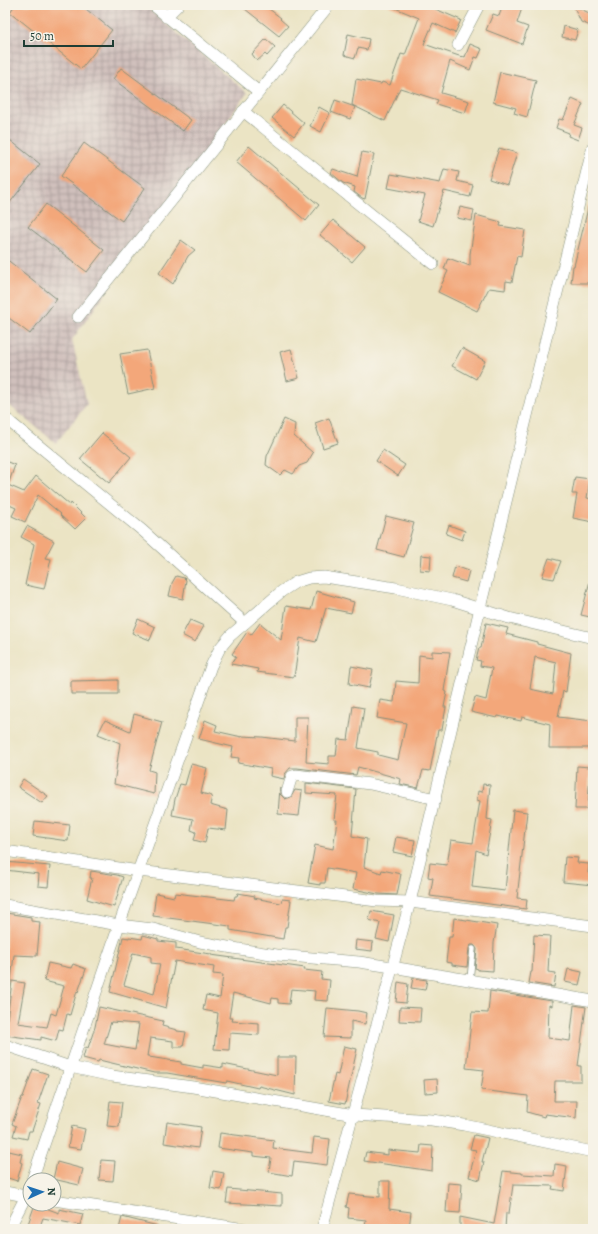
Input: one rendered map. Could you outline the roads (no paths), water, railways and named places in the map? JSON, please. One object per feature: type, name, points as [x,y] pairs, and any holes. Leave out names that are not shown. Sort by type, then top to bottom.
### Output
[{"type":"street","points":[[153,5],[259,92]]},
{"type":"street","points":[[166,17],[178,5]]},
{"type":"street","points":[[78,317],[329,5]]},
{"type":"street","points":[[458,45],[479,5]]},
{"type":"street","points":[[243,111],[433,264]]},
{"type":"street","points":[[322,1229],[354,1115],[436,799],[480,608],[589,174],[593,146]]},
{"type":"street","points":[[5,418],[143,530],[245,623]]},
{"type":"street","points":[[35,1172],[119,925],[211,666],[220,648],[230,636],[282,591],[296,582],[309,578],[324,577],[396,588],[452,600],[509,618],[593,638]]},
{"type":"street","points":[[287,792],[292,776],[296,775],[370,784],[436,799]]},
{"type":"street","points":[[5,851],[377,901],[410,902],[593,926]]},
{"type":"street","points":[[5,905],[119,925],[153,929],[200,942],[233,948],[277,955],[359,962],[593,1001]]},
{"type":"street","points":[[5,1045],[70,1066],[112,1076],[192,1087],[354,1115],[432,1120],[464,1125],[593,1152]]},
{"type":"street","points":[[5,1192],[22,1193]]},
{"type":"street","points":[[62,1201],[245,1229]]},
{"type":"street","points":[[10,1229],[22,1206]]},
{"type":"lane","points":[[470,980],[473,949]]}]
